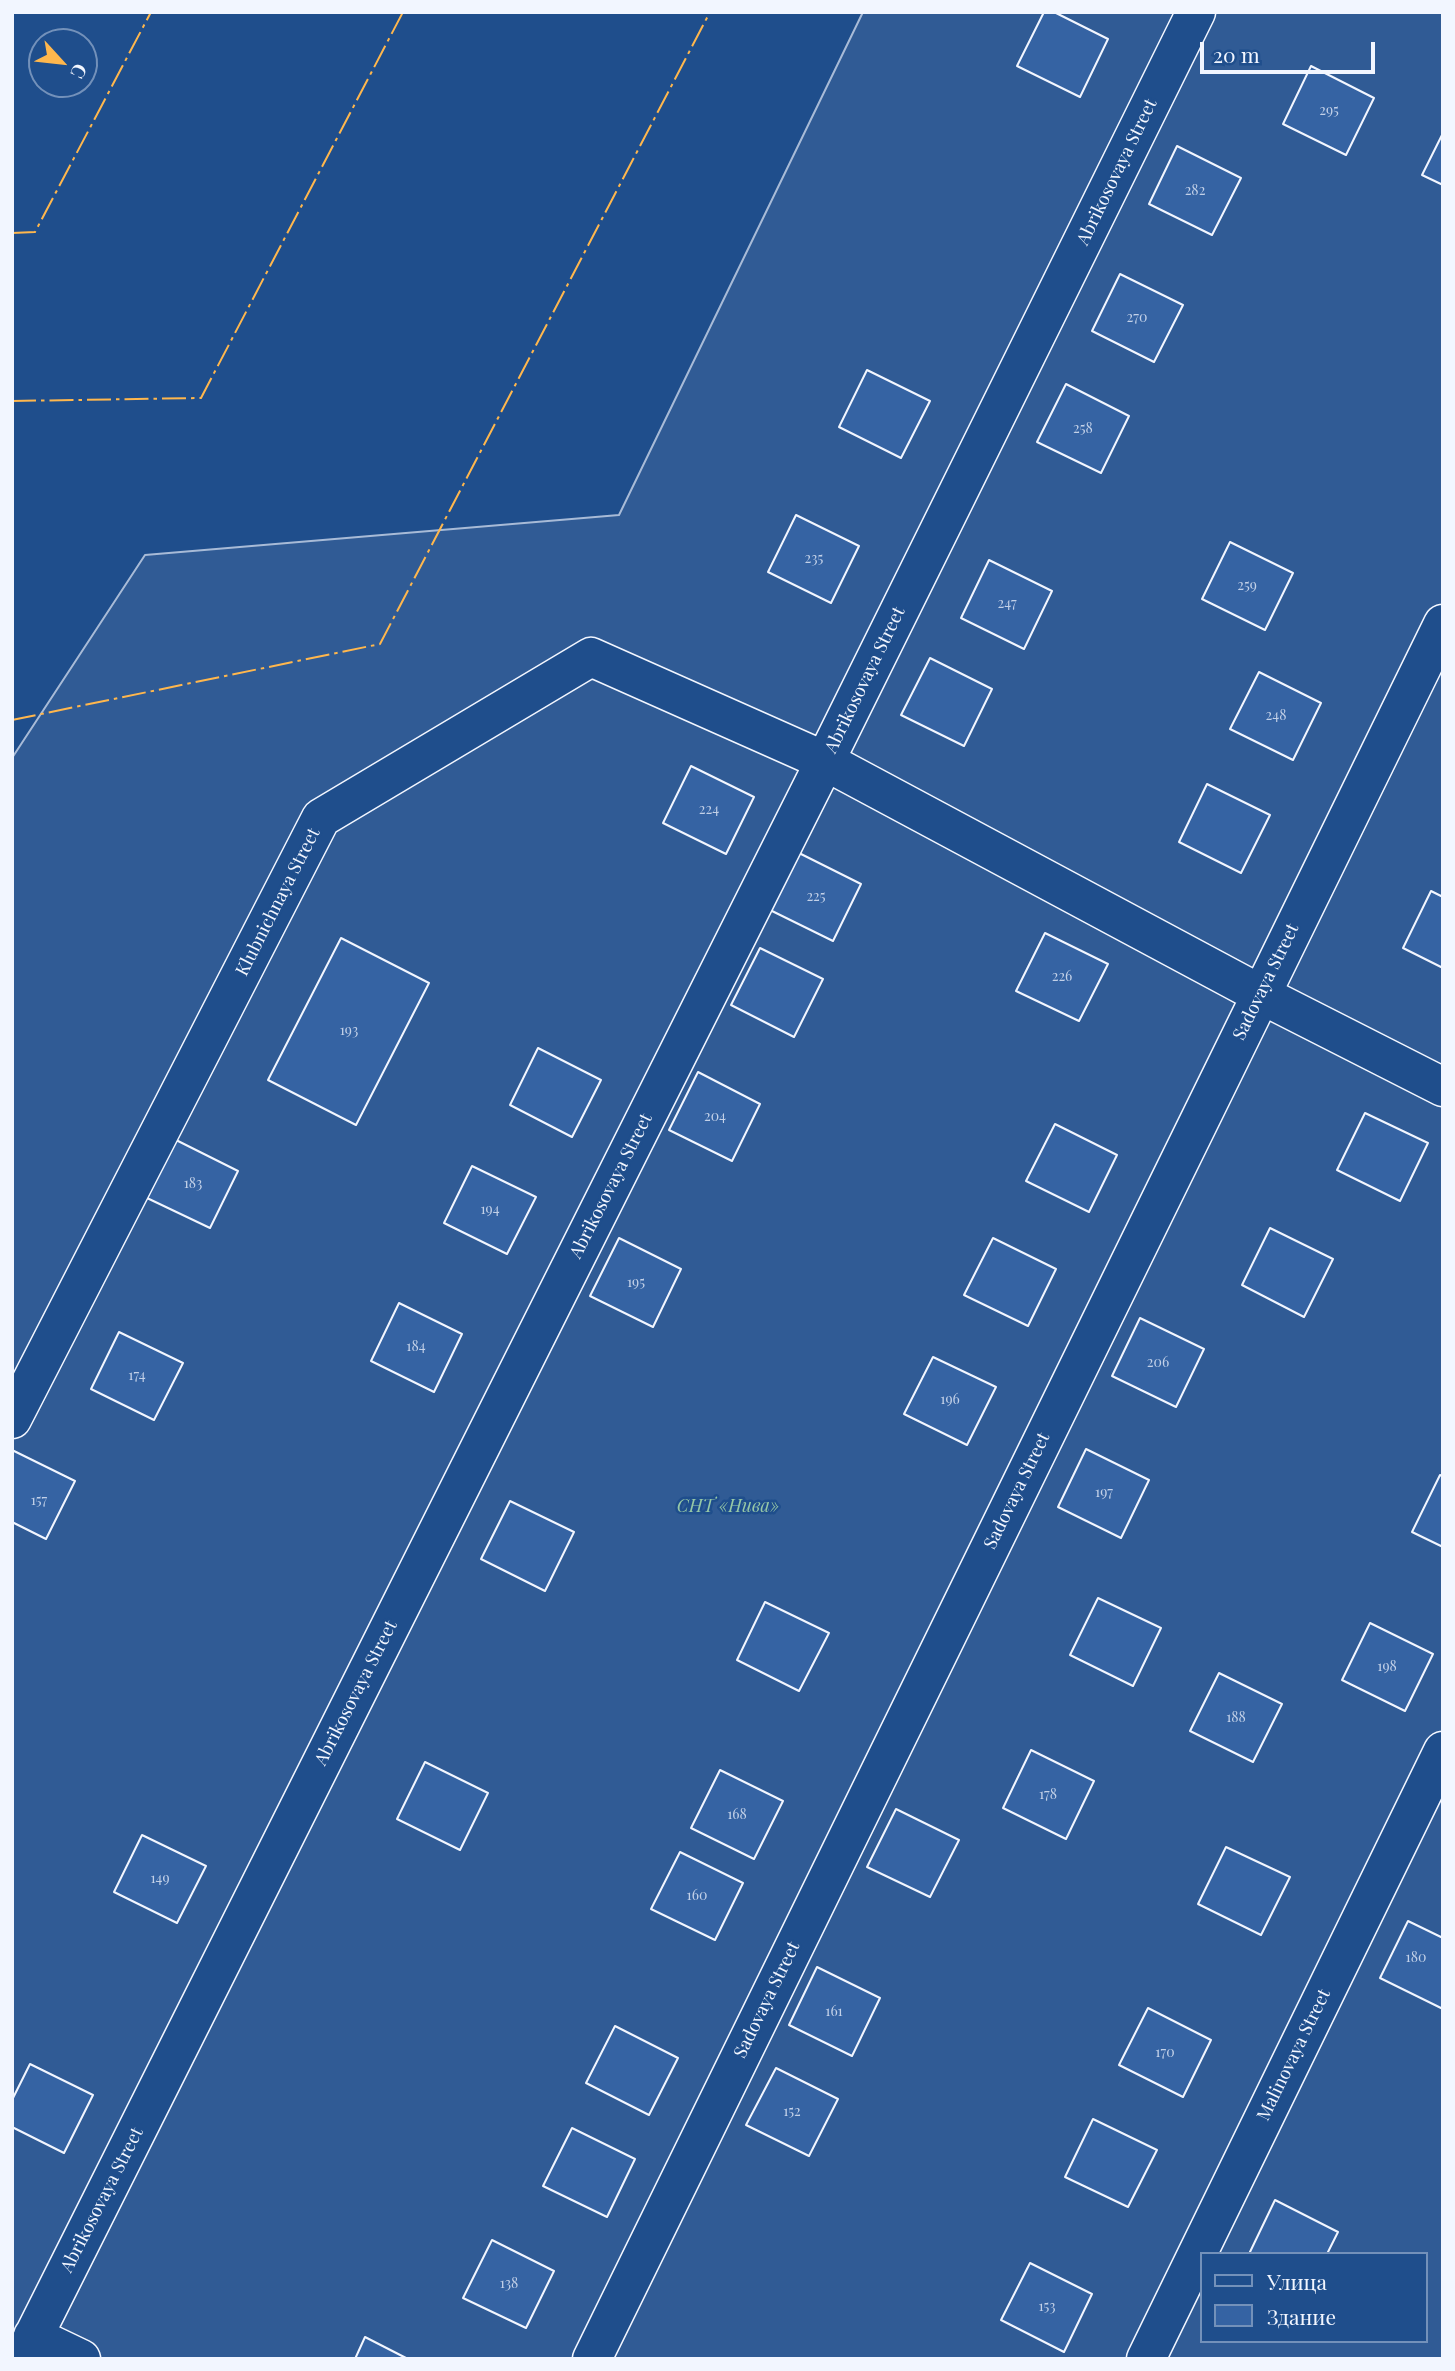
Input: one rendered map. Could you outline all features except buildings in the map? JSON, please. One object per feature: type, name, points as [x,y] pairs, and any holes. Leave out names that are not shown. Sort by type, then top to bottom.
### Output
[{"type":"street","name":"Abrikosovaya Street","points":[[27,2347],[825,761],[1196,12]]},
{"type":"street","name":"Sadovaya Street","points":[[592,2359],[1443,624]]},
{"type":"street","name":"Klubnichnaya Street","points":[[12,1419],[321,818],[591,657],[825,761]]},
{"type":"street","points":[[825,761],[1261,994],[1443,1087]]},
{"type":"street","name":"Malinovaya Street","points":[[1146,2359],[1443,1751]]},
{"type":"street","points":[[27,2347],[81,2359]]},
{"type":"shaded area","name":"СНТ «Нива»","points":[[863,12],[1443,12],[1443,2359],[12,2359],[12,758],[145,555],[619,515]]},
{"type":"power","points":[[12,233],[35,232],[151,12]]},
{"type":"power","points":[[12,401],[201,398],[403,12]]},
{"type":"power","points":[[12,720],[380,644],[710,12]]}]
